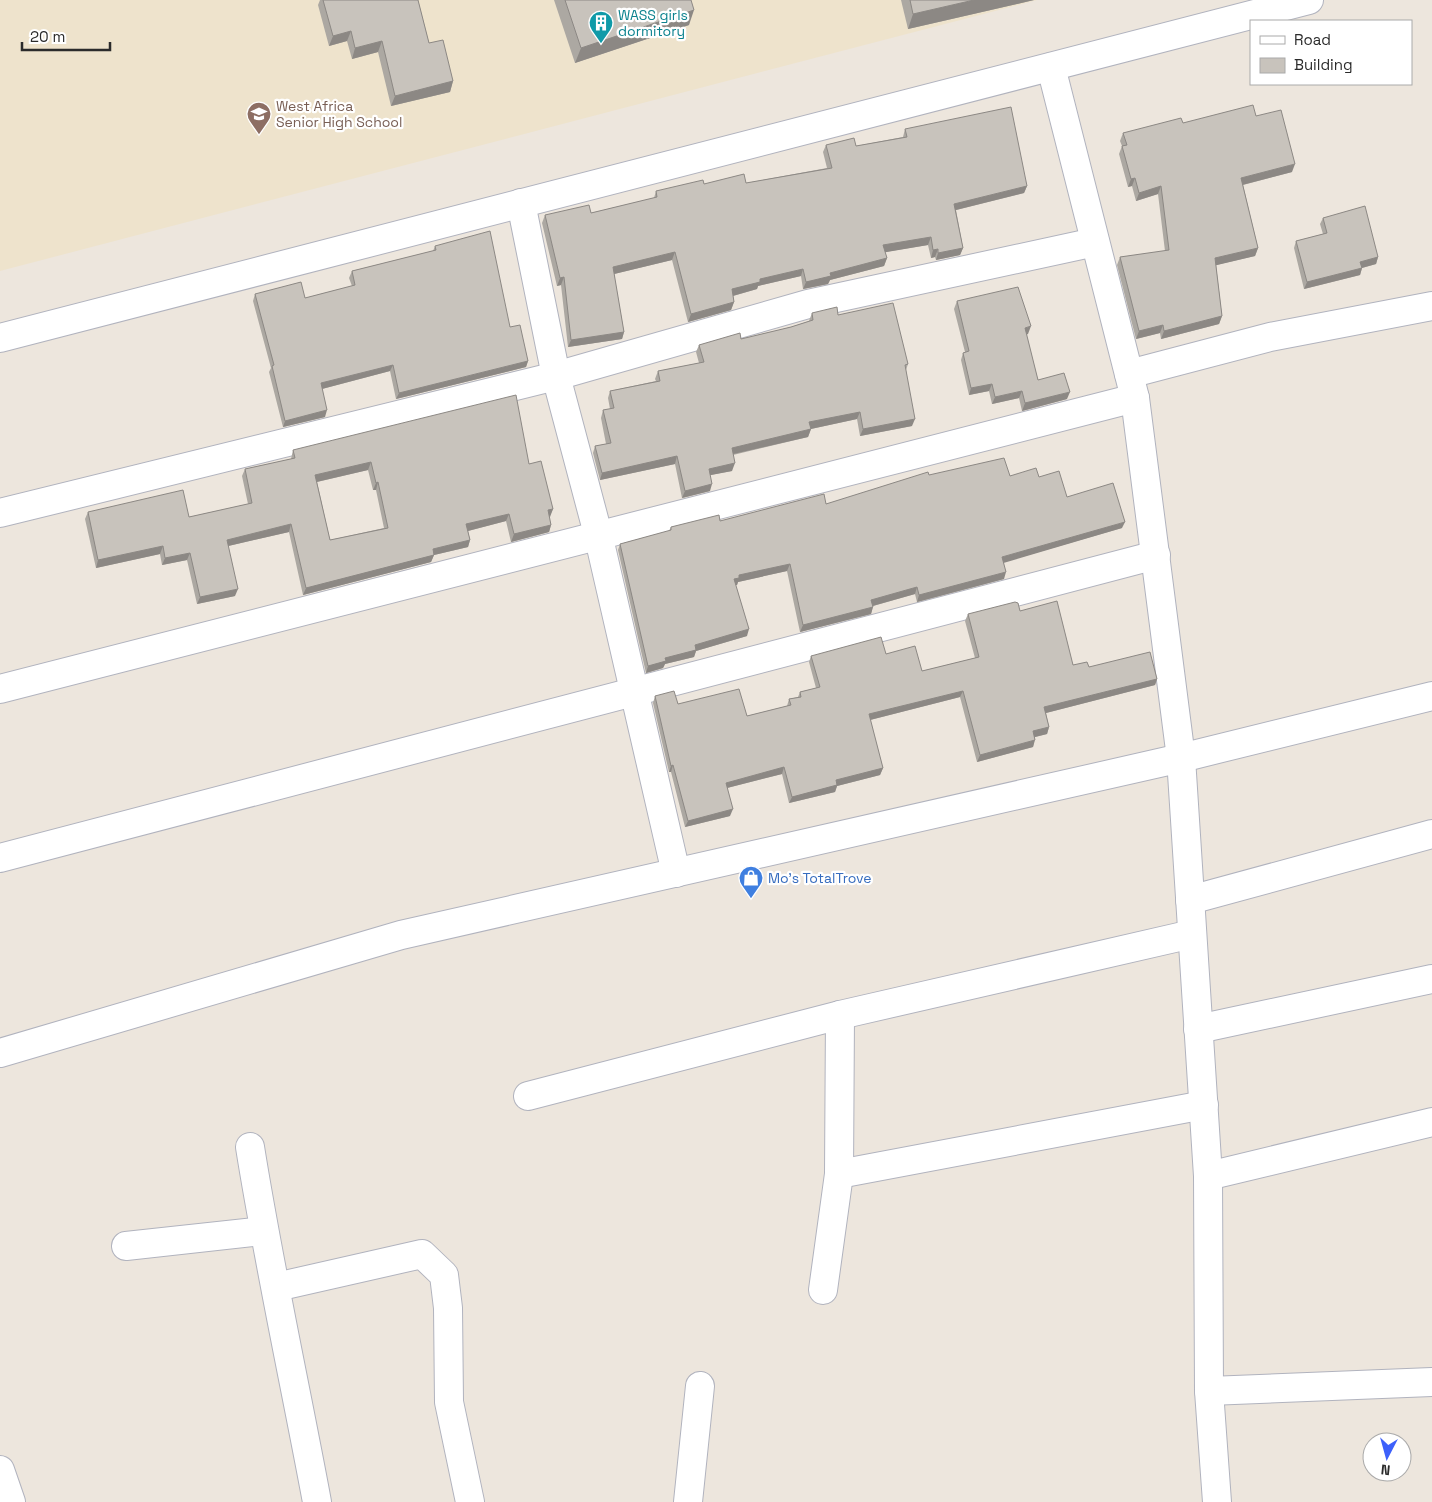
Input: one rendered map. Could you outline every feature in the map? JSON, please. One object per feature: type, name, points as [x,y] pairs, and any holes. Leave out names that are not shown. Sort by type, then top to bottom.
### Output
[{"type":"street","points":[[0,338],[1309,0]]},
{"type":"street","points":[[1051,67],[1132,386],[1156,556],[1181,758],[1208,1176],[1209,1391],[1217,1502]]},
{"type":"street","points":[[521,203],[556,376],[598,534],[676,873]]},
{"type":"street","points":[[0,513],[556,376],[808,304],[1095,242]]},
{"type":"street","points":[[0,689],[598,534],[1132,386],[1270,337],[1432,306]]},
{"type":"street","points":[[0,858],[1156,556]]},
{"type":"street","points":[[0,1053],[401,935],[1181,758],[1432,696]]},
{"type":"street","points":[[1190,900],[1432,834]]},
{"type":"street","points":[[528,1096],[840,1015],[1192,934]]},
{"type":"street","points":[[1198,1030],[1432,979]]},
{"type":"street","points":[[823,1290],[839,1174],[840,1015]]},
{"type":"street","points":[[839,1174],[1204,1105]]},
{"type":"street","points":[[1208,1176],[1432,1122]]},
{"type":"street","points":[[250,1147],[263,1231],[276,1287],[317,1502]]},
{"type":"street","points":[[126,1246],[263,1231]]},
{"type":"street","points":[[276,1287],[422,1254],[444,1275],[448,1308],[449,1402],[470,1502]]},
{"type":"street","points":[[1209,1391],[1432,1382]]},
{"type":"street","points":[[688,1502],[700,1386]]},
{"type":"street","points":[[0,1470],[11,1502]]},
{"type":"shaded area","name":"West Africa Senior High School","points":[[0,0],[1037,0],[0,271]]},
{"type":"building","points":[[323,0],[418,0],[429,43],[443,40],[453,81],[395,96],[382,41],[355,48],[351,31],[333,36]]},
{"type":"building","name":"WASS girls dormitory","points":[[565,0],[691,0],[694,10],[581,48]]},
{"type":"building","points":[[910,0],[974,0],[913,14]]},
{"type":"building","points":[[1253,105],[1256,116],[1281,110],[1295,164],[1241,178],[1258,248],[1215,258],[1222,316],[1164,331],[1163,325],[1139,331],[1120,257],[1169,250],[1161,186],[1139,193],[1135,178],[1131,179],[1122,146],[1127,145],[1123,133],[1181,118],[1183,123]]},
{"type":"building","points":[[1011,107],[1027,186],[954,204],[963,248],[938,253],[938,249],[933,250],[931,237],[883,245],[887,258],[830,273],[831,276],[806,282],[803,269],[760,279],[760,282],[732,289],[734,302],[691,314],[675,252],[613,267],[624,332],[571,340],[564,277],[560,278],[545,215],[589,205],[591,213],[657,197],[656,191],[703,180],[704,184],[744,174],[746,183],[832,168],[826,145],[854,138],[856,146],[907,137],[905,129]]},
{"type":"building","points":[[1365,206],[1378,257],[1360,262],[1362,268],[1307,282],[1296,241],[1327,233],[1323,218]]},
{"type":"building","points":[[490,231],[510,327],[520,325],[528,361],[399,393],[393,365],[321,383],[327,410],[285,421],[272,366],[274,365],[255,294],[301,282],[305,298],[355,285],[352,271],[436,250],[435,246]]},
{"type":"building","points":[[1018,287],[1031,326],[1025,328],[1038,380],[1064,373],[1070,392],[1025,403],[1022,391],[995,397],[992,384],[971,388],[963,353],[969,351],[957,301]]},
{"type":"building","points":[[893,303],[908,364],[905,365],[915,419],[863,429],[860,412],[809,422],[811,429],[732,448],[735,463],[709,469],[712,484],[685,491],[677,456],[602,473],[595,446],[611,443],[603,410],[614,408],[610,391],[660,381],[658,371],[704,362],[699,345],[740,333],[741,339],[791,327],[813,320],[812,313],[837,307],[838,315]]},
{"type":"building","points":[[516,395],[529,464],[541,461],[553,509],[548,510],[551,525],[514,534],[509,514],[466,524],[470,540],[433,549],[434,555],[306,588],[291,524],[227,540],[238,589],[200,597],[190,553],[165,558],[163,546],[98,560],[88,512],[183,490],[189,517],[252,503],[245,469],[295,458],[293,450]],"holes":[[[371,462],[376,483],[378,482],[388,528],[330,540],[315,475]]]},
{"type":"building","points":[[1004,458],[1010,476],[1036,468],[1039,477],[1059,471],[1067,497],[1113,483],[1125,522],[1002,557],[1006,572],[919,595],[917,587],[871,600],[873,607],[803,625],[790,564],[739,575],[739,578],[734,579],[749,629],[695,645],[696,650],[665,658],[666,661],[648,666],[620,544],[671,530],[671,527],[719,515],[720,521],[824,494],[826,504],[928,472],[929,475]]},
{"type":"building","points":[[1057,601],[1073,665],[1087,662],[1089,667],[1150,652],[1157,679],[1044,707],[1049,727],[1033,731],[1035,740],[980,755],[963,691],[869,714],[883,768],[836,780],[837,785],[792,797],[784,767],[726,783],[733,809],[688,821],[673,765],[671,766],[655,696],[674,691],[678,704],[739,689],[747,716],[791,705],[789,699],[801,697],[800,692],[820,687],[811,656],[881,637],[886,654],[915,646],[922,671],[979,657],[968,614],[1015,602],[1018,603],[1020,611]]},
{"type":"place","name":"WASS girls dormitory","points":[[601,44]]},
{"type":"place","name":"West Africa Senior High School","points":[[259,135]]},
{"type":"place","name":"Mo's TotalTrove","points":[[751,899]]}]
